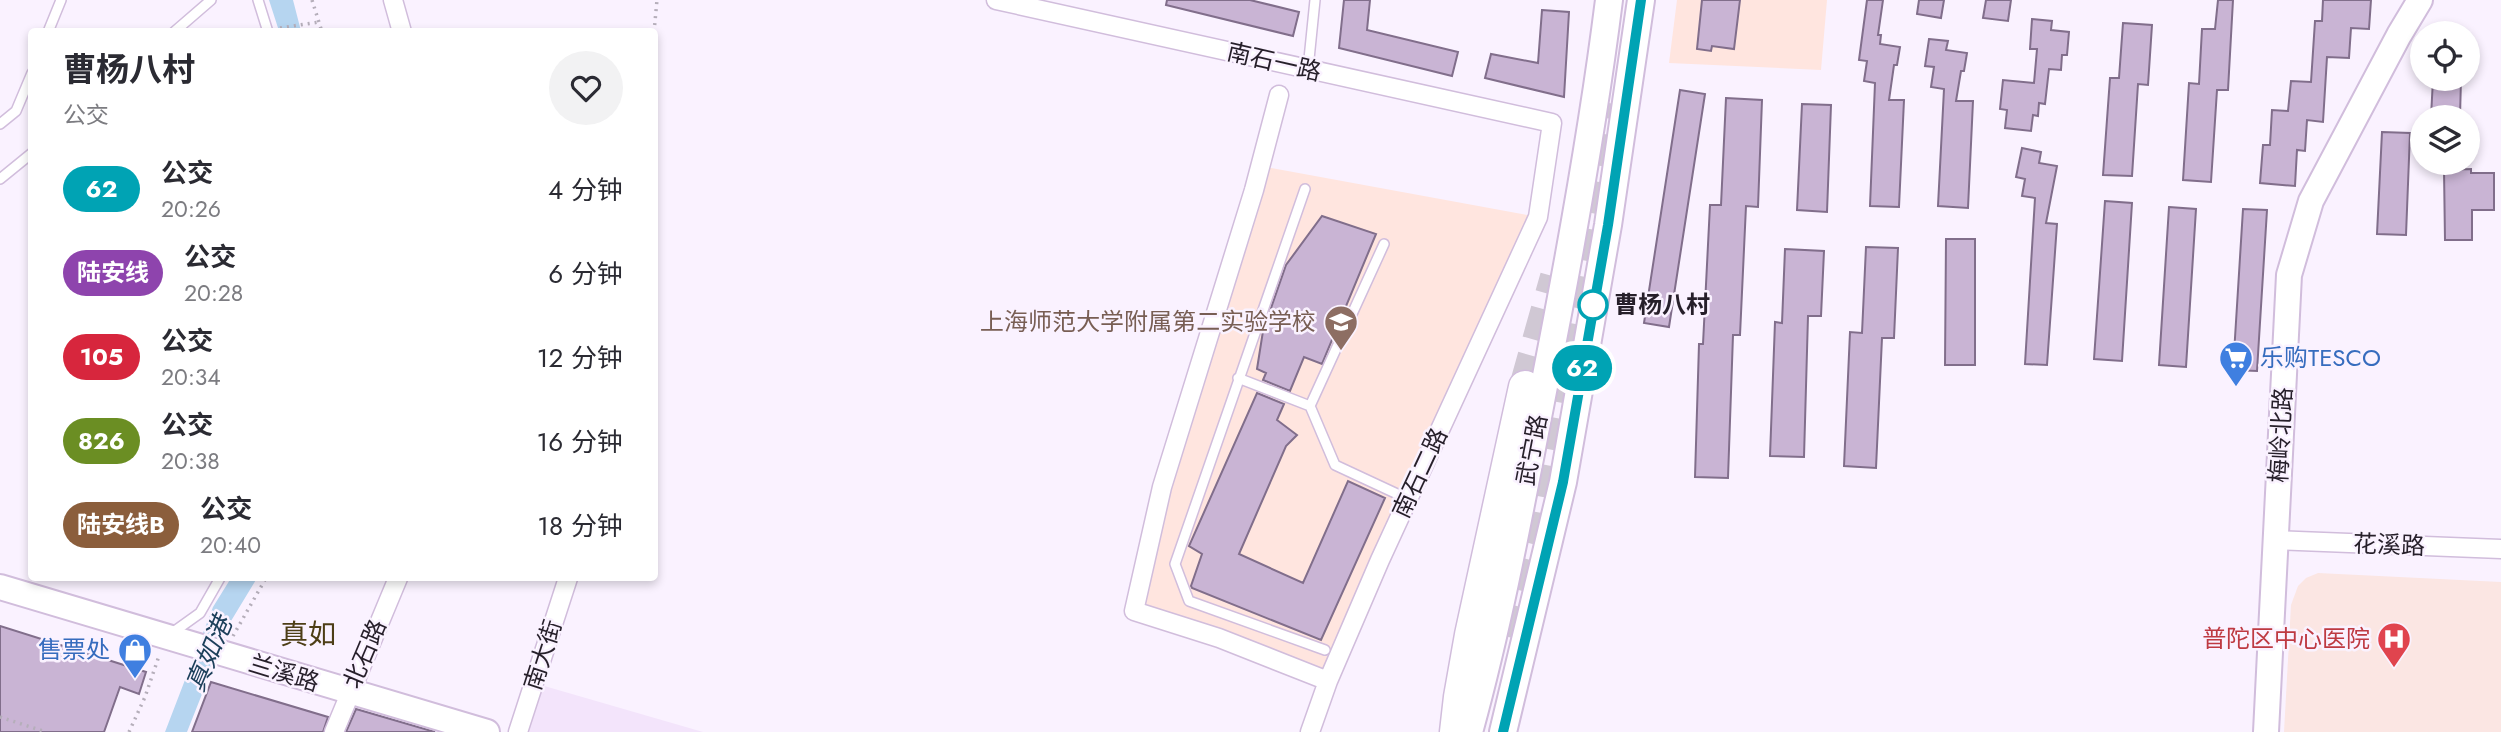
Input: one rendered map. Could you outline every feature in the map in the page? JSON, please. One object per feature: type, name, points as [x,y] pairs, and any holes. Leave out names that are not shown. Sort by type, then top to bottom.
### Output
[{"type":"highway","points":[[1457,732],[1471,635],[1525,387]]},
{"type":"main road","name":"武宁路","points":[[1469,732],[1516,539],[1576,222],[1609,0]]},
{"type":"main road","name":"武宁路","points":[[1503,732],[1563,482],[1608,225],[1641,0]]},
{"type":"street","points":[[393,0],[401,28]]},
{"type":"street","name":"南石一路","points":[[996,0],[1552,123]]},
{"type":"street","name":"梅岭北路","points":[[2266,732],[2289,275],[2311,201],[2420,0]]},
{"type":"street","points":[[1279,95],[1254,190],[1162,487],[1134,611],[1219,638],[1328,681]]},
{"type":"street","name":"南石二路","points":[[1310,732],[1328,681],[1408,499],[1538,217],[1552,123]]},
{"type":"street","name":"花溪路","points":[[2276,541],[2501,550]]},
{"type":"street","name":"北石路","points":[[334,732],[397,581]]},
{"type":"street","name":"南大街","points":[[518,732],[567,581]]},
{"type":"street","name":"兰溪路","points":[[0,587],[487,732]]},
{"type":"lane","points":[[50,28],[61,0]]},
{"type":"lane","points":[[179,28],[211,0]]},
{"type":"lane","points":[[258,0],[268,28]]},
{"type":"lane","points":[[1308,69],[1312,1]]},
{"type":"lane","points":[[0,124],[16,111],[28,82]]},
{"type":"lane","points":[[0,180],[28,156]]},
{"type":"lane","points":[[1305,189],[1175,564],[1189,601],[1325,650]]},
{"type":"lane","points":[[1310,406],[1384,244]]},
{"type":"lane","points":[[1238,378],[1310,406],[1335,465],[1408,499]]},
{"type":"lane","points":[[165,637],[200,613],[218,581]]},
{"type":"path","points":[[312,0],[320,28]]},
{"type":"path","points":[[654,28],[657,0]]},
{"type":"path","points":[[282,28],[319,22]]},
{"type":"path","points":[[225,655],[236,629],[264,581]]},
{"type":"path","points":[[129,732],[145,697],[165,637]]},
{"type":"path","points":[[0,717],[46,732]]},
{"type":"shaded area","points":[[1677,0],[1827,0],[1821,70],[1669,63]]},
{"type":"shaded area","name":"上海师范大学附属第二实验学校","points":[[1260,166],[1538,217],[1328,681],[1134,611]]},
{"type":"shaded area","name":"普陀区中心医院","points":[[2318,573],[2501,582],[2501,732],[2284,732],[2291,605],[2298,586],[2306,578]]},
{"type":"shaded area","points":[[534,683],[703,732],[518,732]]},
{"type":"water","points":[[269,0],[293,0],[300,28],[278,28]]},
{"type":"water","name":"真如港","points":[[229,581],[255,581],[231,621],[187,732],[165,732],[213,607]]},
{"type":"building","points":[[1167,0],[1250,0],[1299,12],[1293,36],[1166,5]]},
{"type":"building","points":[[1344,0],[1370,0],[1367,30],[1458,52],[1452,76],[1339,48]]},
{"type":"building","points":[[1702,0],[1740,0],[1734,49],[1712,46],[1711,51],[1697,49]]},
{"type":"building","points":[[1867,0],[1883,0],[1878,35],[1881,35],[1880,44],[1900,47],[1897,65],[1894,65],[1889,100],[1904,100],[1899,207],[1870,206],[1875,83],[1864,81],[1867,61],[1859,60]]},
{"type":"building","points":[[1919,0],[1944,0],[1941,18],[1917,14]]},
{"type":"building","points":[[1986,0],[2011,0],[2008,21],[1983,18]]},
{"type":"building","points":[[2218,0],[2233,0],[2228,90],[2217,90],[2211,182],[2183,180],[2189,83],[2199,84],[2202,29],[2215,29]]},
{"type":"building","points":[[2323,0],[2371,0],[2369,29],[2351,28],[2349,58],[2327,57],[2323,122],[2307,120],[2305,151],[2297,150],[2295,186],[2260,183],[2263,145],[2270,145],[2272,110],[2288,111],[2291,81],[2311,82],[2315,21],[2322,21]]},
{"type":"building","points":[[1542,10],[1569,12],[1564,97],[1485,78],[1491,54],[1538,63]]},
{"type":"building","points":[[2032,19],[2052,21],[2051,30],[2069,32],[2067,55],[2062,55],[2061,70],[2049,69],[2045,104],[2039,103],[2038,116],[2033,115],[2031,131],[2005,128],[2007,110],[2000,109],[2003,80],[2034,83],[2037,49],[2030,49]]},
{"type":"building","points":[[2123,23],[2152,25],[2148,85],[2138,84],[2132,176],[2103,175],[2110,78],[2119,78]]},
{"type":"building","points":[[1929,39],[1948,41],[1946,50],[1967,53],[1956,101],[1973,101],[1968,208],[1938,206],[1944,89],[1931,87],[1934,67],[1925,66]]},
{"type":"building","points":[[1680,90],[1705,94],[1669,327],[1644,323]]},
{"type":"building","points":[[2432,91],[2461,91],[2460,105],[2432,105]]},
{"type":"building","points":[[1726,98],[1762,100],[1758,207],[1746,206],[1740,335],[1733,335],[1728,478],[1695,477],[1699,344],[1703,344],[1710,205],[1721,205]]},
{"type":"building","points":[[1802,104],[1831,105],[1827,212],[1797,210]]},
{"type":"building","points":[[2382,132],[2410,133],[2406,235],[2377,234]]},
{"type":"building","points":[[2022,148],[2041,152],[2039,163],[2057,166],[2046,223],[2057,224],[2047,365],[2025,364],[2035,198],[2022,196],[2025,179],[2016,177]]},
{"type":"building","points":[[2494,173],[2494,210],[2472,210],[2472,240],[2445,240],[2444,175]]},
{"type":"building","points":[[2105,201],[2132,203],[2122,361],[2094,359]]},
{"type":"building","points":[[2169,207],[2196,209],[2186,367],[2159,365]]},
{"type":"building","points":[[2243,209],[2267,210],[2257,371],[2233,370]]},
{"type":"building","points":[[1322,216],[1376,234],[1322,364],[1304,357],[1290,391],[1263,380],[1266,373],[1257,369],[1263,331],[1286,265]]},
{"type":"building","points":[[1946,239],[1975,239],[1975,365],[1945,365]]},
{"type":"building","points":[[1866,247],[1898,248],[1894,338],[1882,338],[1876,468],[1844,466],[1850,332],[1862,333]]},
{"type":"building","points":[[1785,249],[1824,251],[1821,316],[1808,316],[1804,457],[1770,456],[1775,322],[1782,323]]},
{"type":"building","points":[[1257,393],[1284,404],[1277,420],[1297,435],[1286,446],[1239,554],[1303,583],[1348,481],[1385,498],[1321,640],[1191,586],[1202,554],[1189,546]]},
{"type":"building","points":[[0,626],[146,672],[139,694],[120,687],[104,732],[0,732]]},
{"type":"building","points":[[211,682],[328,717],[323,732],[192,732]]},
{"type":"building","points":[[356,709],[435,732],[346,732]]},
{"type":"tunnel","points":[[1505,636],[1534,529],[1614,104]]},
{"type":"tunnel","points":[[1525,387],[1556,277]]},
{"type":"bus line","name":"62","points":[[1503,732],[1563,482],[1608,225],[1641,0]]},
{"type":"place","name":"曹杨八村","points":[[1593,305]]},
{"type":"place","name":"上海师范大学附属第二实验学校","points":[[1341,352]]},
{"type":"place","name":"乐购TESCO","points":[[2236,388]]},
{"type":"place","name":"普陀区中心医院","points":[[2394,669]]},
{"type":"place","name":"售票处","points":[[135,680]]},
{"type":"district","name":"真如","points":[[308,634]]}]
